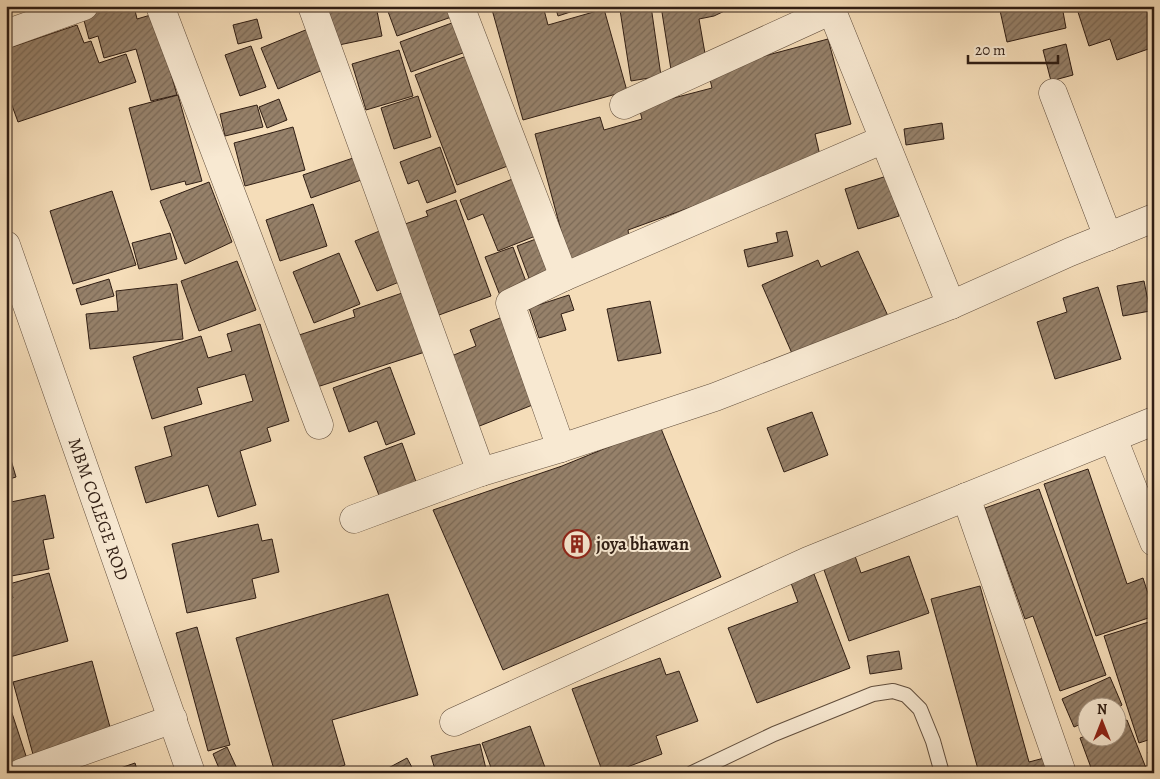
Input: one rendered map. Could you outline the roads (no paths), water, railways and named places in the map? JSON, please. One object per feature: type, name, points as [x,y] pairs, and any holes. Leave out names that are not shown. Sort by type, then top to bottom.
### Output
[{"type":"street","points":[[6,34],[84,6]]},
{"type":"street","points":[[160,6],[319,425]]},
{"type":"street","points":[[312,6],[481,472]]},
{"type":"street","points":[[460,6],[564,277]]},
{"type":"street","points":[[624,105],[831,8],[882,140],[951,305]]},
{"type":"street","points":[[1053,92],[1108,237]]},
{"type":"street","points":[[561,448],[510,303],[564,277],[882,140]]},
{"type":"street","points":[[354,519],[481,472],[561,448],[715,397],[951,305],[1154,218]]},
{"type":"street","name":"MBM COLEGE ROD","points":[[6,245],[191,773]]},
{"type":"street","points":[[454,722],[808,560],[1154,421]]},
{"type":"street","points":[[1113,438],[1154,542]]},
{"type":"street","points":[[966,497],[1062,773]]},
{"type":"street","points":[[21,773],[173,719]]},
{"type":"lane","points":[[692,773],[774,734],[873,694],[893,691],[906,695],[920,709],[933,741],[942,773]]},
{"type":"place","name":"joya bhawan","points":[[577,544]]}]
